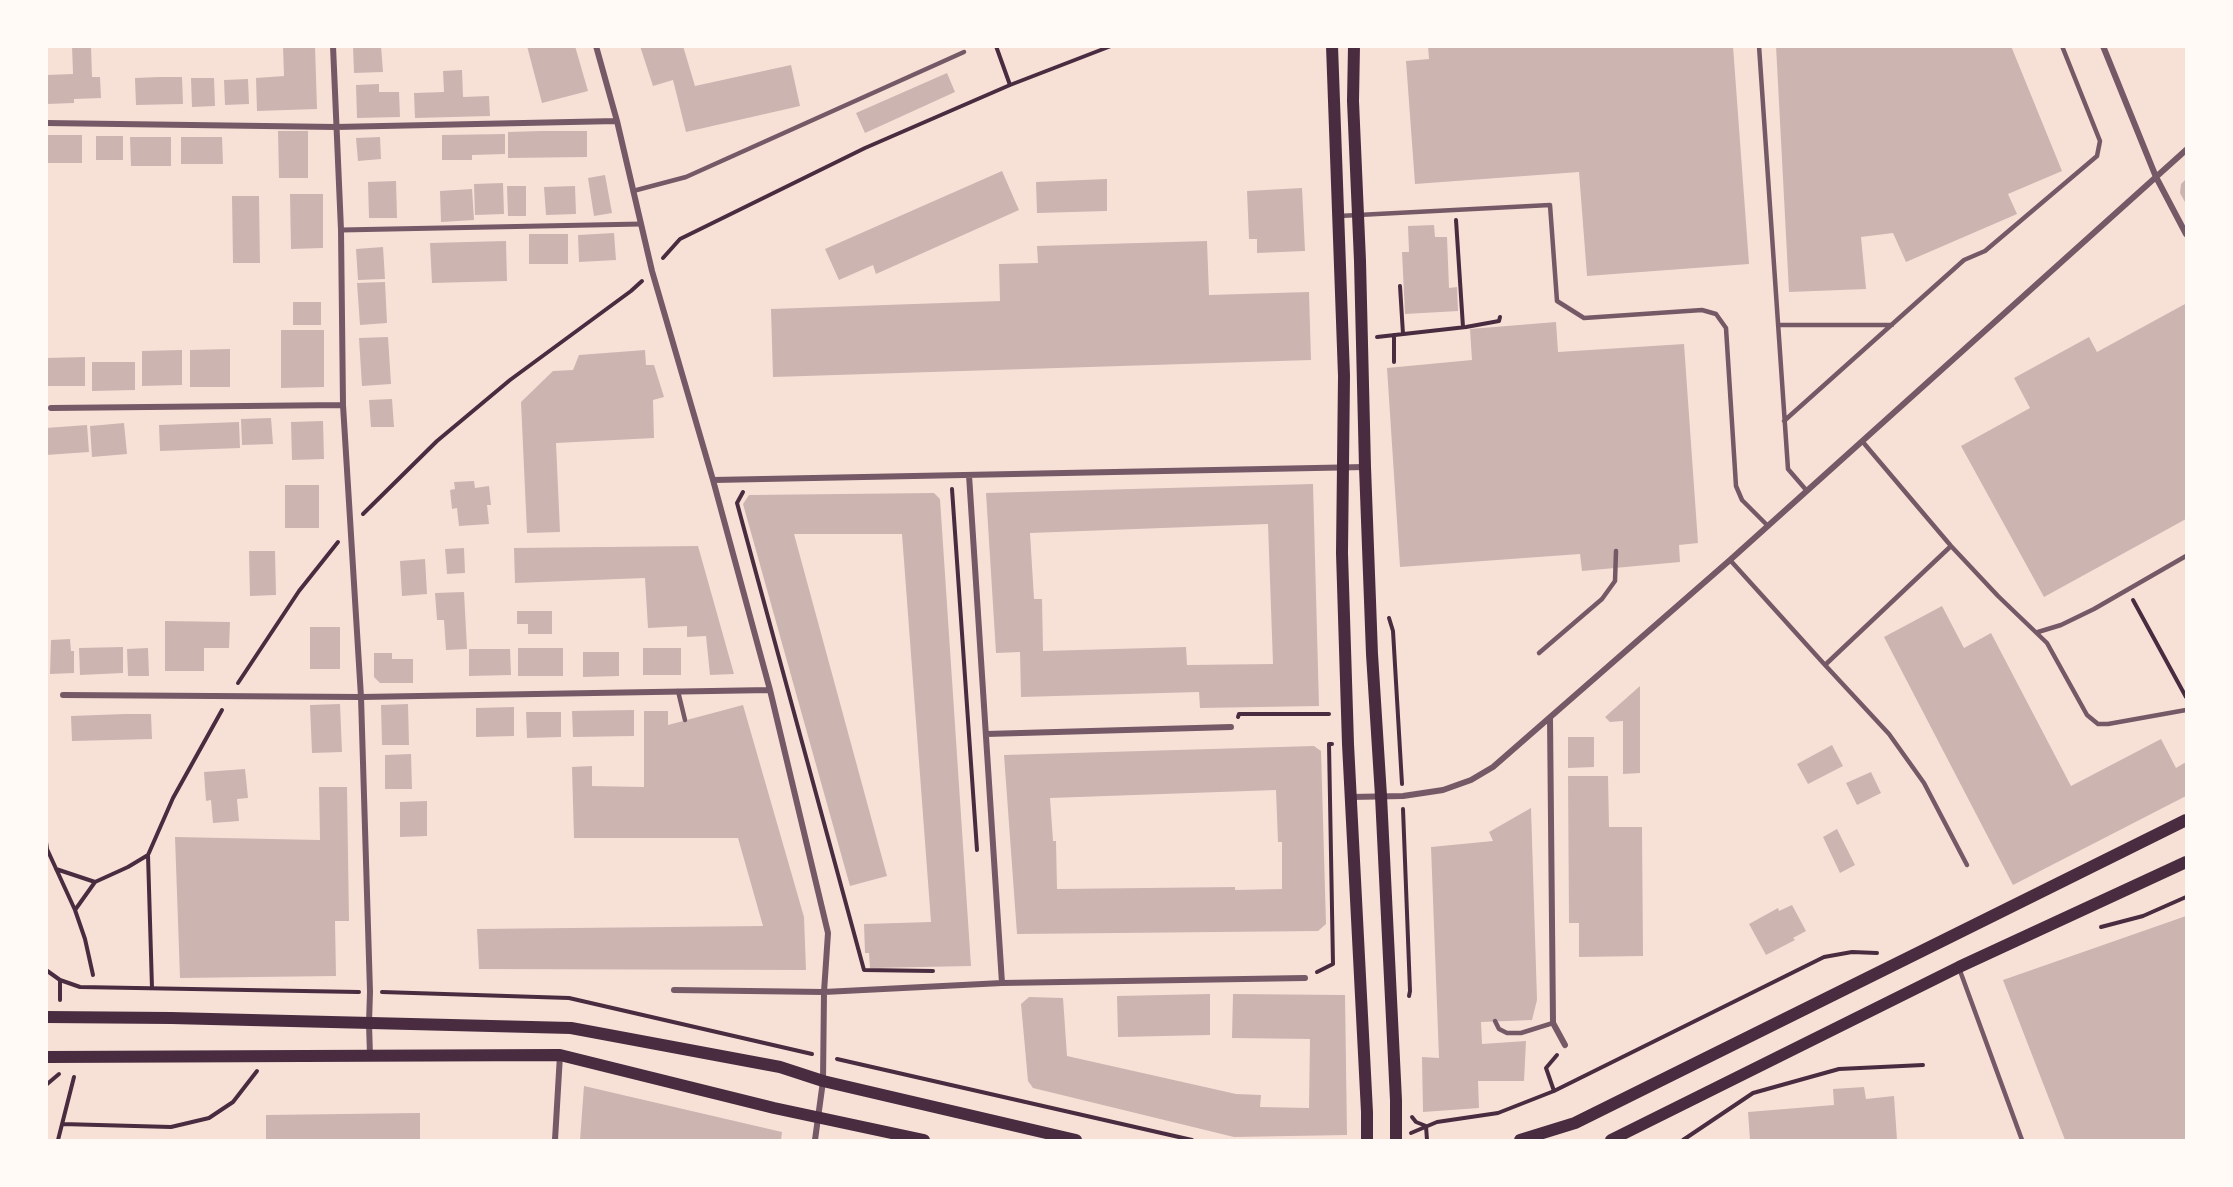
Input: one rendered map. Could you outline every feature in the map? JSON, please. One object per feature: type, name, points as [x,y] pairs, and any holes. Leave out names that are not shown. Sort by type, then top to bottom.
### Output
[{"type":"main road","points":[[1332,46],[1344,376],[1342,553],[1367,1140]]},
{"type":"main road","points":[[1354,46],[1353,101],[1372,654],[1381,796],[1396,1140]]},
{"type":"main road","points":[[1520,1140],[1575,1123],[2187,820]]},
{"type":"main road","points":[[1611,1140],[1959,967],[2187,862]]},
{"type":"main road","points":[[46,1017],[571,1028],[780,1068],[823,1081],[1076,1140]]},
{"type":"main road","points":[[46,1058],[560,1055],[924,1140]]},
{"type":"street","points":[[333,46],[341,230],[343,405],[361,697],[370,1057]]},
{"type":"street","points":[[596,46],[617,121],[652,271],[713,480],[770,690],[828,933],[824,992],[823,1081],[815,1140]]},
{"type":"street","points":[[2103,46],[2156,177],[2187,234]]},
{"type":"street","points":[[46,123],[336,127],[617,121]]},
{"type":"street","points":[[1351,797],[1402,796],[1443,790],[1472,780],[1493,767],[1730,560],[2187,150]]},
{"type":"street","points":[[341,230],[641,224]]},
{"type":"street","points":[[51,408],[343,405]]},
{"type":"street","points":[[713,480],[1365,467]]},
{"type":"street","points":[[969,475],[1002,983]]},
{"type":"street","points":[[63,695],[361,697],[770,690]]},
{"type":"street","points":[[1550,718],[1553,1023],[1565,1045]]},
{"type":"street","points":[[986,734],[1231,727]]},
{"type":"street","points":[[674,990],[824,992],[1002,983],[1305,978]]},
{"type":"street","points":[[555,1140],[560,1055]]},
{"type":"lane","points":[[1759,46],[1788,469],[1807,491]]},
{"type":"lane","points":[[1784,421],[1964,260],[1985,251],[2097,156],[2100,141],[2062,46]]},
{"type":"lane","points":[[633,190],[686,177],[964,52]]},
{"type":"lane","points":[[1339,216],[1550,205],[1557,301],[1584,318],[1702,310],[1716,314],[1726,328],[1736,486],[1742,500],[1768,526]]},
{"type":"lane","points":[[1778,326],[1892,325]]},
{"type":"lane","points":[[1862,441],[1951,546],[1998,596],[2038,632],[2047,643],[2087,715],[2098,724],[2187,710]]},
{"type":"lane","points":[[1825,665],[1951,546]]},
{"type":"lane","points":[[1539,653],[1602,599],[1615,581],[1616,551]]},
{"type":"lane","points":[[2038,632],[2061,625],[2187,556]]},
{"type":"lane","points":[[1730,560],[1889,734],[1924,783],[1967,864]]},
{"type":"lane","points":[[678,692],[685,720]]},
{"type":"lane","points":[[1959,967],[2022,1140]]},
{"type":"lane","points":[[1495,1021],[1500,1029],[1507,1033],[1521,1033],[1553,1023]]},
{"type":"path","points":[[996,46],[1010,85]]},
{"type":"path","points":[[152,988],[148,855],[173,798],[230,697],[299,591],[351,527],[437,441],[510,380],[631,291],[680,239],[866,148],[1010,85],[1111,46]]},
{"type":"path","points":[[1455,210],[1463,327]]},
{"type":"path","points":[[1400,286],[1403,334]]},
{"type":"path","points":[[1374,337],[1463,327],[1499,321],[1500,317]]},
{"type":"path","points":[[1394,335],[1394,362]]},
{"type":"path","points":[[940,489],[970,489]]},
{"type":"path","points":[[952,489],[978,853]]},
{"type":"path","points":[[744,491],[737,503],[864,970],[942,971]]},
{"type":"path","points":[[2127,590],[2187,697]]},
{"type":"path","points":[[1329,702],[1329,724]]},
{"type":"path","points":[[1231,727],[1239,714],[1329,714]]},
{"type":"path","points":[[1329,734],[1329,744]]},
{"type":"path","points":[[46,842],[47,849],[75,910],[85,939],[93,975]]},
{"type":"path","points":[[75,910],[95,882],[148,855]]},
{"type":"path","points":[[56,869],[95,882]]},
{"type":"path","points":[[2101,927],[2143,916],[2187,897]]},
{"type":"path","points":[[1414,1132],[1437,1122],[1498,1113],[1554,1091],[1824,957],[1852,952],[1880,953]]},
{"type":"path","points":[[1554,1091],[1546,1068],[1565,1045]]},
{"type":"path","points":[[62,1124],[171,1127],[209,1118],[233,1102],[268,1056]]},
{"type":"path","points":[[1683,1140],[1753,1093],[1839,1069],[1923,1065]]},
{"type":"path","points":[[58,1140],[74,1077]]},
{"type":"path","points":[[1426,1126],[1427,1140]]},
{"type":"building","points":[[72,46],[91,46],[92,77],[100,77],[101,98],[74,99],[74,103],[46,104],[46,75],[73,74]]},
{"type":"building","points":[[283,46],[315,46],[317,109],[257,111],[256,78],[284,76]]},
{"type":"building","points":[[353,46],[381,46],[383,72],[354,73]]},
{"type":"building","points":[[527,46],[575,46],[588,91],[542,103]]},
{"type":"building","points":[[640,46],[683,46],[695,86],[791,65],[800,106],[686,132],[673,80],[653,86]]},
{"type":"building","points":[[1428,46],[1733,46],[1749,264],[1587,276],[1579,172],[1415,184],[1406,61],[1429,59]]},
{"type":"building","points":[[1776,46],[2011,46],[2062,171],[2008,194],[2017,214],[1906,262],[1893,233],[1861,237],[1866,289],[1789,292]]},
{"type":"building","points":[[462,70],[463,97],[489,96],[490,116],[415,118],[414,93],[444,92],[443,71]]},
{"type":"building","points":[[947,73],[955,92],[865,133],[856,113]]},
{"type":"building","points":[[182,77],[183,104],[136,105],[135,78]]},
{"type":"building","points":[[191,78],[214,78],[215,106],[192,107]]},
{"type":"building","points":[[248,79],[249,104],[225,105],[224,80]]},
{"type":"building","points":[[379,84],[379,92],[399,92],[400,117],[357,118],[356,85]]},
{"type":"building","points":[[278,131],[308,131],[308,178],[279,178]]},
{"type":"building","points":[[587,131],[587,157],[508,158],[508,132]]},
{"type":"building","points":[[505,134],[505,154],[472,155],[472,160],[442,160],[442,135]]},
{"type":"building","points":[[46,135],[82,135],[82,163],[46,163]]},
{"type":"building","points":[[96,136],[123,136],[123,160],[96,160]]},
{"type":"building","points":[[130,137],[171,137],[171,166],[131,166]]},
{"type":"building","points":[[181,137],[222,137],[223,164],[181,164]]},
{"type":"building","points":[[380,137],[381,159],[358,161],[356,138]]},
{"type":"building","points":[[1002,171],[1019,210],[876,274],[873,265],[839,280],[825,249]]},
{"type":"building","points":[[605,175],[612,213],[594,216],[588,178]]},
{"type":"building","points":[[1107,179],[1107,211],[1037,213],[1036,182]]},
{"type":"building","points":[[2186,179],[2186,204],[2180,193],[2181,184]]},
{"type":"building","points":[[396,181],[397,218],[369,218],[368,182]]},
{"type":"building","points":[[503,183],[504,214],[475,215],[474,184]]},
{"type":"building","points":[[507,186],[526,186],[526,216],[508,216]]},
{"type":"building","points":[[575,186],[576,214],[546,215],[544,187]]},
{"type":"building","points":[[1302,188],[1305,251],[1257,253],[1257,239],[1249,239],[1247,191]]},
{"type":"building","points":[[472,189],[474,220],[441,222],[440,191]]},
{"type":"building","points":[[290,194],[323,194],[323,248],[291,249]]},
{"type":"building","points":[[232,196],[259,196],[260,263],[233,263]]},
{"type":"building","points":[[1434,225],[1435,237],[1447,237],[1449,288],[1457,287],[1458,311],[1405,314],[1402,252],[1409,252],[1408,226]]},
{"type":"building","points":[[614,233],[616,260],[579,262],[578,235]]},
{"type":"building","points":[[529,234],[568,234],[568,264],[529,264]]},
{"type":"building","points":[[506,241],[507,281],[432,283],[430,243]]},
{"type":"building","points":[[1207,241],[1209,295],[1309,292],[1311,360],[773,377],[771,309],[1000,301],[999,264],[1038,263],[1037,246]]},
{"type":"building","points":[[383,247],[385,279],[358,280],[356,249]]},
{"type":"building","points":[[385,282],[387,323],[360,325],[357,283]]},
{"type":"building","points":[[293,302],[321,302],[321,325],[293,325]]},
{"type":"building","points":[[2185,304],[2186,519],[2044,597],[1961,446],[2030,408],[2014,378],[2089,337],[2097,352]]},
{"type":"building","points":[[1556,322],[1558,352],[1684,344],[1698,543],[1679,545],[1680,562],[1582,571],[1580,554],[1400,567],[1387,368],[1472,360],[1470,329]]},
{"type":"building","points":[[281,330],[324,330],[324,387],[281,388]]},
{"type":"building","points":[[388,337],[391,384],[362,386],[359,338]]},
{"type":"building","points":[[230,349],[230,387],[190,387],[190,350]]},
{"type":"building","points":[[182,350],[182,385],[142,386],[142,351]]},
{"type":"building","points":[[645,350],[646,365],[654,365],[664,397],[653,400],[654,438],[556,443],[560,532],[527,533],[521,402],[553,371],[573,370],[579,355]]},
{"type":"building","points":[[85,357],[85,386],[46,386],[46,358]]},
{"type":"building","points":[[92,362],[135,362],[135,390],[92,391]]},
{"type":"building","points":[[392,399],[394,427],[371,427],[369,400]]},
{"type":"building","points":[[271,418],[273,444],[242,445],[241,419]]},
{"type":"building","points":[[323,421],[324,459],[292,460],[291,422]]},
{"type":"building","points":[[239,422],[240,448],[160,451],[159,425]]},
{"type":"building","points":[[124,423],[127,454],[92,457],[90,426]]},
{"type":"building","points":[[87,425],[89,452],[46,455],[46,428]]},
{"type":"building","points":[[474,481],[475,488],[489,486],[491,505],[487,505],[489,524],[459,526],[457,508],[452,509],[450,490],[455,489],[454,482]]},
{"type":"building","points":[[1313,484],[1319,706],[1200,708],[1199,692],[1021,697],[1020,652],[996,653],[986,493]],"holes":[[[1268,524],[1273,664],[1187,665],[1186,647],[1043,651],[1042,599],[1034,599],[1030,533]]]},
{"type":"building","points":[[285,485],[319,485],[319,528],[285,528]]},
{"type":"building","points":[[934,493],[940,499],[971,966],[870,968],[869,953],[865,953],[864,924],[931,922],[902,534],[794,534],[887,876],[850,886],[743,504],[749,495]]},
{"type":"building","points":[[698,546],[734,674],[710,675],[706,636],[687,637],[687,626],[648,628],[645,578],[515,583],[514,548]]},
{"type":"building","points":[[464,548],[465,573],[447,574],[445,549]]},
{"type":"building","points":[[249,551],[275,551],[276,595],[250,596]]},
{"type":"building","points":[[425,559],[427,594],[402,596],[400,561]]},
{"type":"building","points":[[464,592],[467,649],[446,650],[444,620],[437,620],[435,593]]},
{"type":"building","points":[[1942,606],[1964,648],[1991,633],[2071,786],[2161,739],[2176,768],[2186,762],[2186,796],[2013,885],[1884,637]]},
{"type":"building","points":[[517,611],[552,611],[552,634],[528,634],[528,624],[517,624]]},
{"type":"building","points":[[165,621],[230,622],[229,648],[204,648],[204,671],[165,671]]},
{"type":"building","points":[[310,627],[340,627],[340,669],[310,669]]},
{"type":"building","points":[[70,639],[71,651],[74,651],[74,673],[50,674],[51,640]]},
{"type":"building","points":[[123,647],[123,673],[80,675],[79,648]]},
{"type":"building","points":[[148,648],[149,676],[128,676],[127,649]]},
{"type":"building","points":[[518,648],[563,648],[563,676],[518,676]]},
{"type":"building","points":[[643,648],[681,648],[681,675],[643,675]]},
{"type":"building","points":[[469,649],[510,649],[511,675],[469,676]]},
{"type":"building","points":[[583,652],[619,652],[619,676],[583,677]]},
{"type":"building","points":[[374,653],[392,653],[392,659],[413,659],[413,683],[380,683],[374,677]]},
{"type":"building","points":[[1640,686],[1640,773],[1623,774],[1623,721],[1610,722],[1605,717]]},
{"type":"building","points":[[340,704],[342,752],[312,753],[310,705]]},
{"type":"building","points":[[408,704],[409,745],[382,745],[381,705]]},
{"type":"building","points":[[743,705],[804,917],[806,970],[479,969],[477,929],[763,926],[738,838],[574,838],[572,767],[592,766],[592,786],[644,787],[644,711],[668,711],[668,725]]},
{"type":"building","points":[[514,707],[514,736],[476,737],[476,708]]},
{"type":"building","points":[[634,710],[634,736],[573,737],[572,711]]},
{"type":"building","points":[[526,712],[561,712],[561,737],[527,738]]},
{"type":"building","points":[[151,714],[152,739],[72,741],[71,716]]},
{"type":"building","points":[[1568,737],[1594,737],[1594,767],[1568,768]]},
{"type":"building","points":[[1832,745],[1843,766],[1808,784],[1797,764]]},
{"type":"building","points":[[1314,746],[1321,751],[1326,924],[1318,931],[1017,934],[1004,755]],"holes":[[[1276,790],[1278,842],[1282,842],[1282,889],[1235,890],[1235,887],[1057,889],[1056,841],[1053,841],[1050,798]]]},
{"type":"building","points":[[411,754],[412,789],[385,789],[385,755]]},
{"type":"building","points":[[245,769],[248,798],[237,799],[239,821],[213,823],[211,800],[206,801],[204,772]]},
{"type":"building","points":[[1871,772],[1881,793],[1857,805],[1846,783]]},
{"type":"building","points":[[1568,776],[1608,776],[1609,827],[1642,827],[1643,956],[1579,957],[1579,923],[1569,923]]},
{"type":"building","points":[[319,787],[347,787],[349,921],[335,921],[336,976],[180,978],[175,837],[320,840]]},
{"type":"building","points":[[427,801],[427,836],[400,837],[400,802]]},
{"type":"building","points":[[1531,808],[1537,1000],[1532,1020],[1481,1022],[1482,1044],[1526,1041],[1524,1081],[1478,1081],[1479,1108],[1423,1112],[1422,1057],[1439,1058],[1431,847],[1493,841],[1489,832]]},
{"type":"building","points":[[1837,829],[1855,865],[1840,873],[1823,837]]},
{"type":"building","points":[[1792,905],[1806,931],[1793,938],[1795,940],[1766,955],[1749,924],[1778,908],[1779,911]]},
{"type":"building","points":[[2186,916],[2186,1140],[2065,1140],[2003,980]]},
{"type":"building","points":[[1210,994],[1210,1035],[1118,1037],[1117,996]]},
{"type":"building","points":[[1233,994],[1345,995],[1347,1135],[1234,1137],[1033,1088],[1028,1081],[1021,1004],[1029,997],[1063,998],[1067,1056],[1236,1094],[1261,1095],[1260,1107],[1309,1108],[1310,1039],[1232,1038]]},
{"type":"building","points":[[584,1086],[782,1132],[781,1140],[580,1140]]},
{"type":"building","points":[[1864,1087],[1866,1099],[1894,1096],[1897,1140],[1750,1140],[1748,1112],[1834,1105],[1833,1089]]},
{"type":"building","points":[[420,1113],[420,1140],[266,1140],[266,1115]]}]
